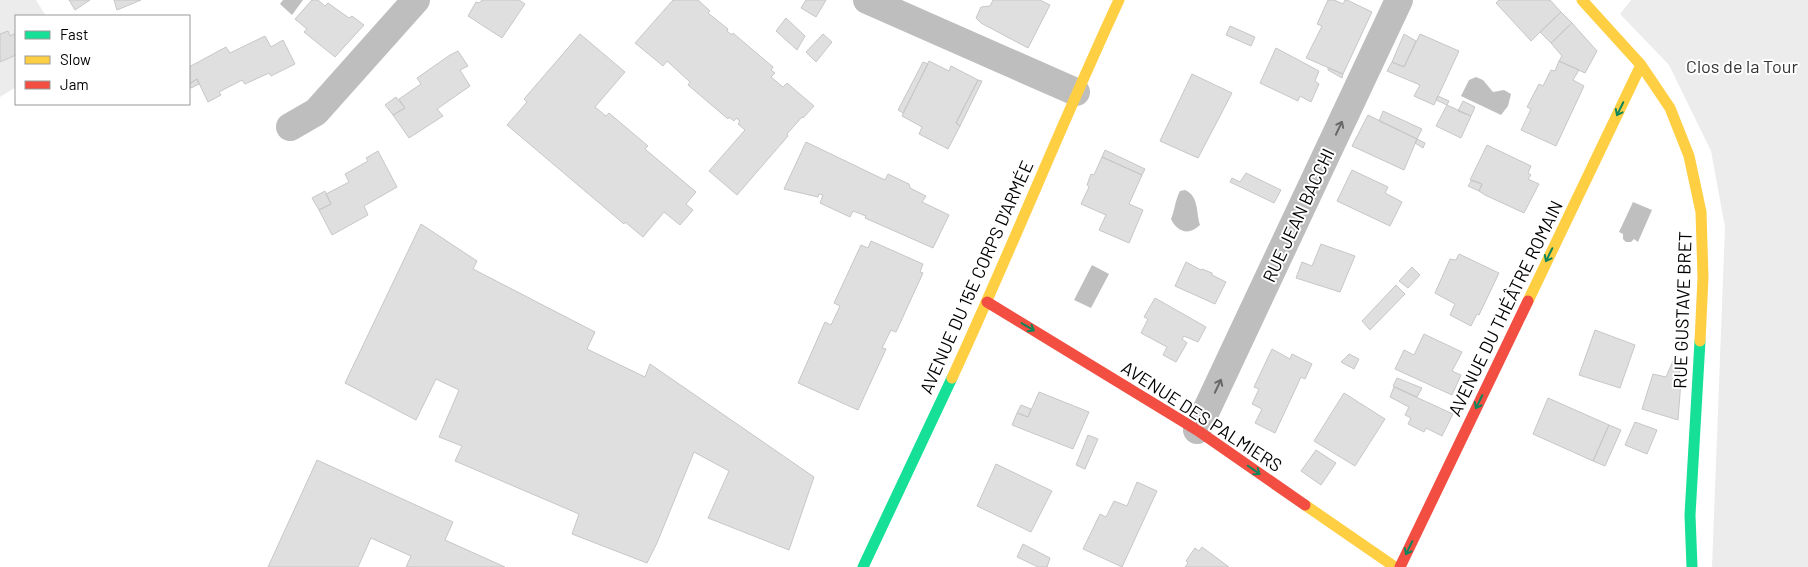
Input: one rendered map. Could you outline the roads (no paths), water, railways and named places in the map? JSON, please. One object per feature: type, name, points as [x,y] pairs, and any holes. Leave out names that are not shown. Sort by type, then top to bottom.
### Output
[{"type":"street","points":[[290,127],[316,112],[416,0]]},
{"type":"street","points":[[867,0],[1076,92]]},
{"type":"street","name":"AVENUE DU 15E CORPS D'ARMÉE","points":[[863,567],[987,302],[1076,92],[1119,0]]},
{"type":"street","name":"RUE GUSTAVE BRET","points":[[1582,0],[1641,65],[1670,108],[1689,156],[1701,212],[1704,278],[1690,515],[1692,567]]},
{"type":"street","name":"RUE JEAN BACCHI","points":[[1197,430],[1394,2]]},
{"type":"street","name":"AVENUE DU THÉÂTRE ROMAIN","points":[[1400,567],[1641,65]]},
{"type":"street","name":"AVENUE DES PALMIERS","points":[[987,302],[1197,430],[1394,567]]},
{"type":"park label","name":"Clos de la Tour","points":[[1742,66]]}]
